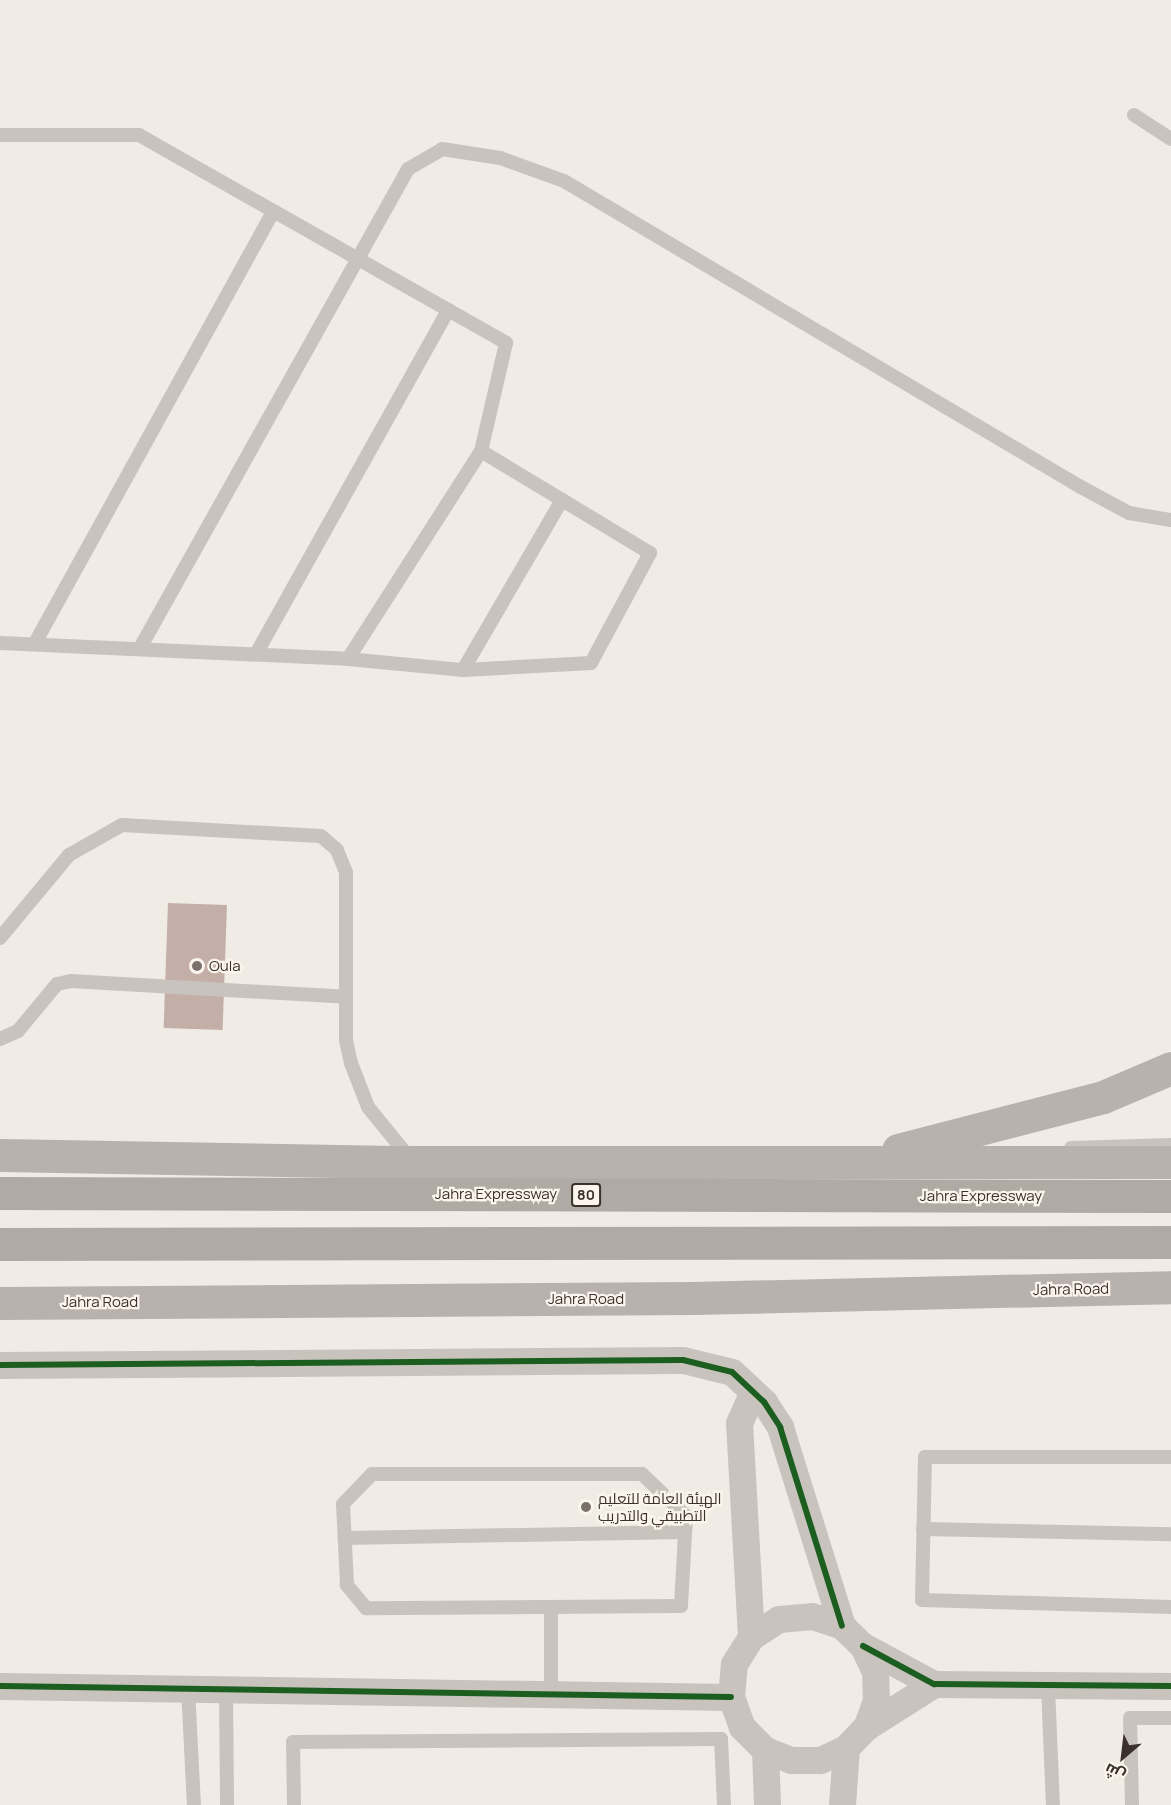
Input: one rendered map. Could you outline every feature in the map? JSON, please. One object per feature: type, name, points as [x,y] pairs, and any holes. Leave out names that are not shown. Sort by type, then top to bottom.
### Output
[{"type":"highway","name":"Jahra Expressway","points":[[0,1193],[1171,1196]]},
{"type":"highway","points":[[0,1244],[1171,1242]]},
{"type":"main road","points":[[864,1161],[1103,1097],[1171,1068]]},
{"type":"main road","points":[[0,1155],[414,1162],[1171,1162]]},
{"type":"main road","name":"Jahra Road","points":[[0,1303],[704,1298],[1171,1287]]},
{"type":"street","points":[[0,1365],[682,1360],[732,1372],[780,1427],[842,1626]]},
{"type":"street","points":[[751,1637],[739,1423],[752,1394]]},
{"type":"street","points":[[934,1684],[866,1727],[846,1748],[820,1760],[791,1760],[765,1750],[742,1727],[731,1697],[734,1664],[751,1637],[779,1619],[812,1616],[842,1626],[863,1646],[934,1684],[1048,1687],[1171,1686]]},
{"type":"street","points":[[863,1646],[875,1672],[876,1700],[866,1727]]},
{"type":"street","points":[[0,1686],[551,1692],[731,1697]]},
{"type":"street","points":[[842,1805],[846,1748]]},
{"type":"street","points":[[765,1750],[766,1805]]},
{"type":"lane","points":[[1134,115],[1171,139]]},
{"type":"lane","points":[[0,135],[139,135],[506,343],[480,451],[348,658]]},
{"type":"lane","points":[[140,648],[360,260],[408,169],[442,149],[500,158],[564,181],[1129,513],[1171,520]]},
{"type":"lane","points":[[36,644],[273,211]]},
{"type":"lane","points":[[256,654],[448,310]]},
{"type":"lane","points":[[0,643],[348,658],[463,670],[591,663],[650,553],[480,451]]},
{"type":"lane","points":[[463,670],[562,500]]},
{"type":"lane","points":[[0,938],[69,855],[122,825],[321,836],[337,850],[346,872],[346,1040],[358,1086],[381,1127],[414,1162]]},
{"type":"lane","points":[[0,1039],[18,1031],[57,984],[71,981],[346,997]]},
{"type":"lane","points":[[1028,1162],[1082,1146],[1171,1145]]},
{"type":"lane","points":[[1171,1457],[925,1457],[922,1600],[1171,1607]]},
{"type":"lane","points":[[372,1474],[642,1474],[686,1516],[685,1532],[681,1606],[366,1608],[347,1585],[343,1504],[372,1474]]},
{"type":"lane","points":[[923,1529],[1171,1534]]},
{"type":"lane","points":[[345,1538],[685,1532]]},
{"type":"lane","points":[[551,1607],[551,1692]]},
{"type":"lane","points":[[1048,1687],[1053,1805]]},
{"type":"lane","points":[[188,1688],[194,1805]]},
{"type":"lane","points":[[226,1688],[227,1805]]},
{"type":"lane","points":[[1132,1805],[1130,1719],[1171,1718]]},
{"type":"lane","points":[[294,1805],[293,1742],[721,1739],[724,1805]]},
{"type":"building","name":"Oula","points":[[168,903],[227,905],[223,1030],[164,1028]]},
{"type":"cycle path","points":[[0,1365],[683,1360],[732,1372],[764,1402],[780,1427],[842,1626]]},
{"type":"cycle path","points":[[863,1646],[934,1684],[1171,1686]]},
{"type":"cycle path","points":[[0,1686],[731,1697]]},
{"type":"place","name":"Oula","points":[[197,966]]},
{"type":"place","name":"الهيئة العامة للتعليم التطبيقي والتدريب","points":[[586,1507]]}]
